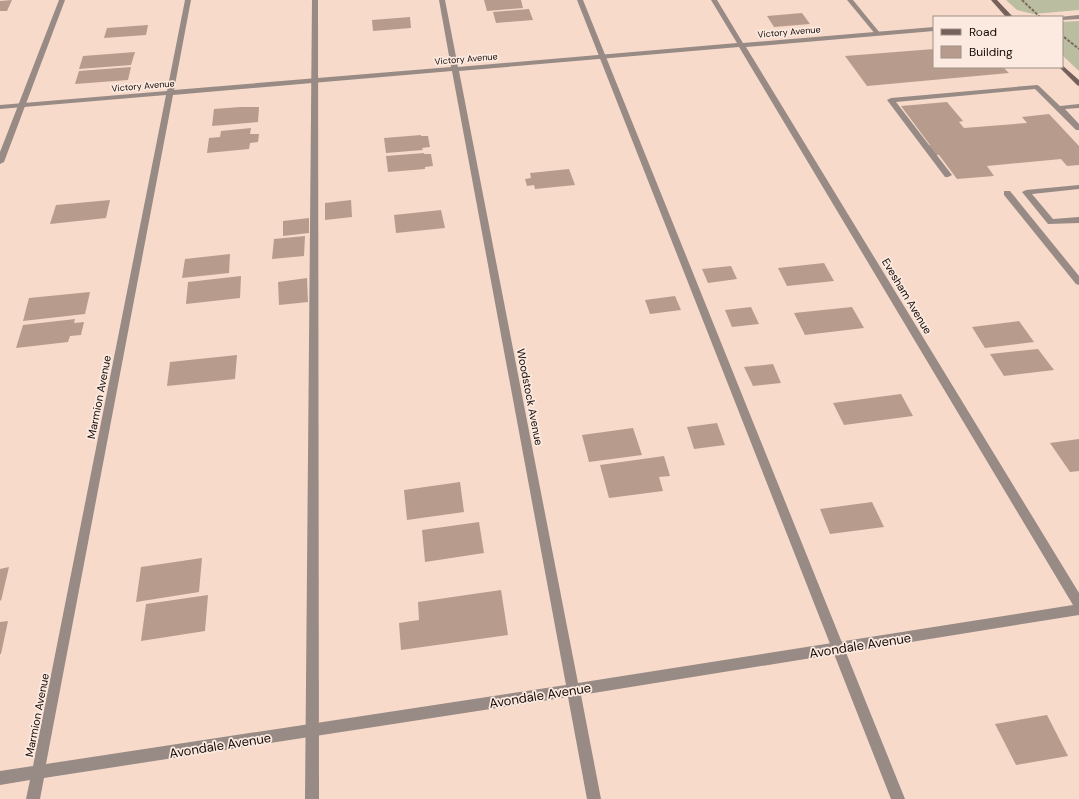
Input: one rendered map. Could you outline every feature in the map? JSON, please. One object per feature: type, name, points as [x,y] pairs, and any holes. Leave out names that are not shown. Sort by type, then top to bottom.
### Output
[{"type":"street","points":[[0,162],[62,0]]},
{"type":"street","name":"Marmion Avenue","points":[[33,799],[188,0]]},
{"type":"street","points":[[312,799],[315,0]]},
{"type":"street","name":"Woodstock Avenue","points":[[442,0],[594,799]]},
{"type":"street","points":[[580,0],[898,799]]},
{"type":"street","name":"Evesham Avenue","points":[[714,0],[1079,604]]},
{"type":"street","points":[[850,0],[878,34]]},
{"type":"street","points":[[994,0],[1009,16]]},
{"type":"street","points":[[1063,18],[1079,17]]},
{"type":"street","name":"Victory Avenue","points":[[0,107],[933,29]]},
{"type":"street","points":[[1063,68],[1079,84]]},
{"type":"street","points":[[948,175],[891,100],[1037,87],[1079,128]]},
{"type":"street","points":[[1060,108],[1079,106]]},
{"type":"street","points":[[1079,187],[1026,192],[1051,222],[1079,220]]},
{"type":"street","points":[[1007,193],[1079,282]]},
{"type":"street","name":"Avondale Avenue","points":[[0,778],[573,690],[1079,610]]},
{"type":"path","points":[[1022,0],[1039,16]]},
{"type":"path","points":[[1063,36],[1079,49]]},
{"type":"green space","points":[[1006,0],[1079,0],[1079,10],[1033,14],[1017,10]]},
{"type":"green space","points":[[1079,21],[1079,71],[1063,56],[1063,22]]},
{"type":"building","points":[[12,0],[7,11],[0,11],[0,1]]},
{"type":"building","points":[[484,0],[521,0],[523,8],[487,11]]},
{"type":"building","points":[[529,9],[533,20],[496,23],[493,12]]},
{"type":"building","points":[[802,13],[810,24],[774,27],[767,16]]},
{"type":"building","points":[[410,17],[411,28],[373,31],[372,20]]},
{"type":"building","points":[[148,25],[146,35],[104,38],[107,28]]},
{"type":"building","points":[[933,49],[933,68],[1004,68],[1009,73],[867,86],[845,56]]},
{"type":"building","points":[[135,52],[131,65],[79,69],[83,56]]},
{"type":"building","points":[[131,67],[128,80],[75,84],[79,71]]},
{"type":"building","points":[[947,102],[963,121],[959,122],[964,128],[1027,123],[1022,117],[1049,114],[1079,146],[1079,165],[1067,166],[1061,159],[987,166],[994,176],[957,179],[939,155],[936,155],[928,146],[930,145],[901,106]]},
{"type":"building","points":[[259,107],[258,122],[212,126],[214,109]]},
{"type":"building","points":[[251,128],[250,134],[259,134],[258,142],[250,143],[249,149],[207,153],[209,138],[220,137],[221,131]]},
{"type":"building","points":[[421,135],[428,136],[430,147],[422,148],[423,150],[386,153],[384,138]]},
{"type":"building","points":[[424,153],[431,154],[433,166],[425,167],[425,169],[388,172],[386,156]]},
{"type":"building","points":[[569,169],[575,185],[535,189],[534,185],[527,186],[525,179],[531,178],[530,173]]},
{"type":"building","points":[[110,200],[106,218],[50,224],[56,205]]},
{"type":"building","points":[[351,200],[352,217],[325,220],[325,203]]},
{"type":"building","points":[[441,210],[445,228],[396,233],[394,215]]},
{"type":"building","points":[[309,218],[309,233],[283,236],[283,221]]},
{"type":"building","points":[[305,236],[304,256],[272,259],[274,239]]},
{"type":"building","points":[[230,254],[229,273],[182,278],[185,259]]},
{"type":"building","points":[[824,263],[834,281],[787,286],[778,268]]},
{"type":"building","points":[[731,266],[737,279],[708,283],[702,269]]},
{"type":"building","points":[[241,276],[240,298],[186,304],[188,282]]},
{"type":"building","points":[[307,278],[308,302],[279,305],[278,282]]},
{"type":"building","points":[[90,292],[85,314],[23,321],[29,298]]},
{"type":"building","points":[[675,296],[681,310],[650,314],[645,300]]},
{"type":"building","points":[[751,307],[759,324],[732,327],[725,310]]},
{"type":"building","points":[[852,307],[864,328],[805,335],[794,313]]},
{"type":"building","points":[[75,319],[74,323],[84,322],[81,335],[70,336],[68,342],[16,348],[23,325]]},
{"type":"building","points":[[1019,321],[1034,342],[985,348],[972,327]]},
{"type":"building","points":[[1038,349],[1054,370],[1004,376],[990,354]]},
{"type":"building","points":[[237,355],[235,379],[167,386],[170,362]]},
{"type":"building","points":[[773,364],[781,383],[753,386],[744,367]]},
{"type":"building","points":[[901,394],[913,416],[844,425],[833,403]]},
{"type":"building","points":[[717,423],[725,445],[694,449],[687,427]]},
{"type":"building","points":[[633,428],[642,455],[589,462],[582,435]]},
{"type":"building","points":[[1079,439],[1079,471],[1070,472],[1050,443]]},
{"type":"building","points":[[664,456],[670,476],[659,477],[663,491],[609,498],[600,465]]},
{"type":"building","points":[[460,482],[464,512],[407,520],[404,490]]},
{"type":"building","points":[[872,502],[884,527],[830,534],[820,509]]},
{"type":"building","points":[[479,522],[484,553],[425,562],[422,530]]},
{"type":"building","points":[[202,558],[199,592],[136,602],[141,567]]},
{"type":"building","points":[[9,567],[1,601],[0,569]]},
{"type":"building","points":[[501,590],[508,635],[401,650],[399,623],[419,620],[418,602]]},
{"type":"building","points":[[208,595],[205,631],[141,641],[146,604]]},
{"type":"building","points":[[8,621],[1,654],[0,654],[0,622]]},
{"type":"building","points":[[1047,715],[1068,756],[1016,765],[995,724]]}]
